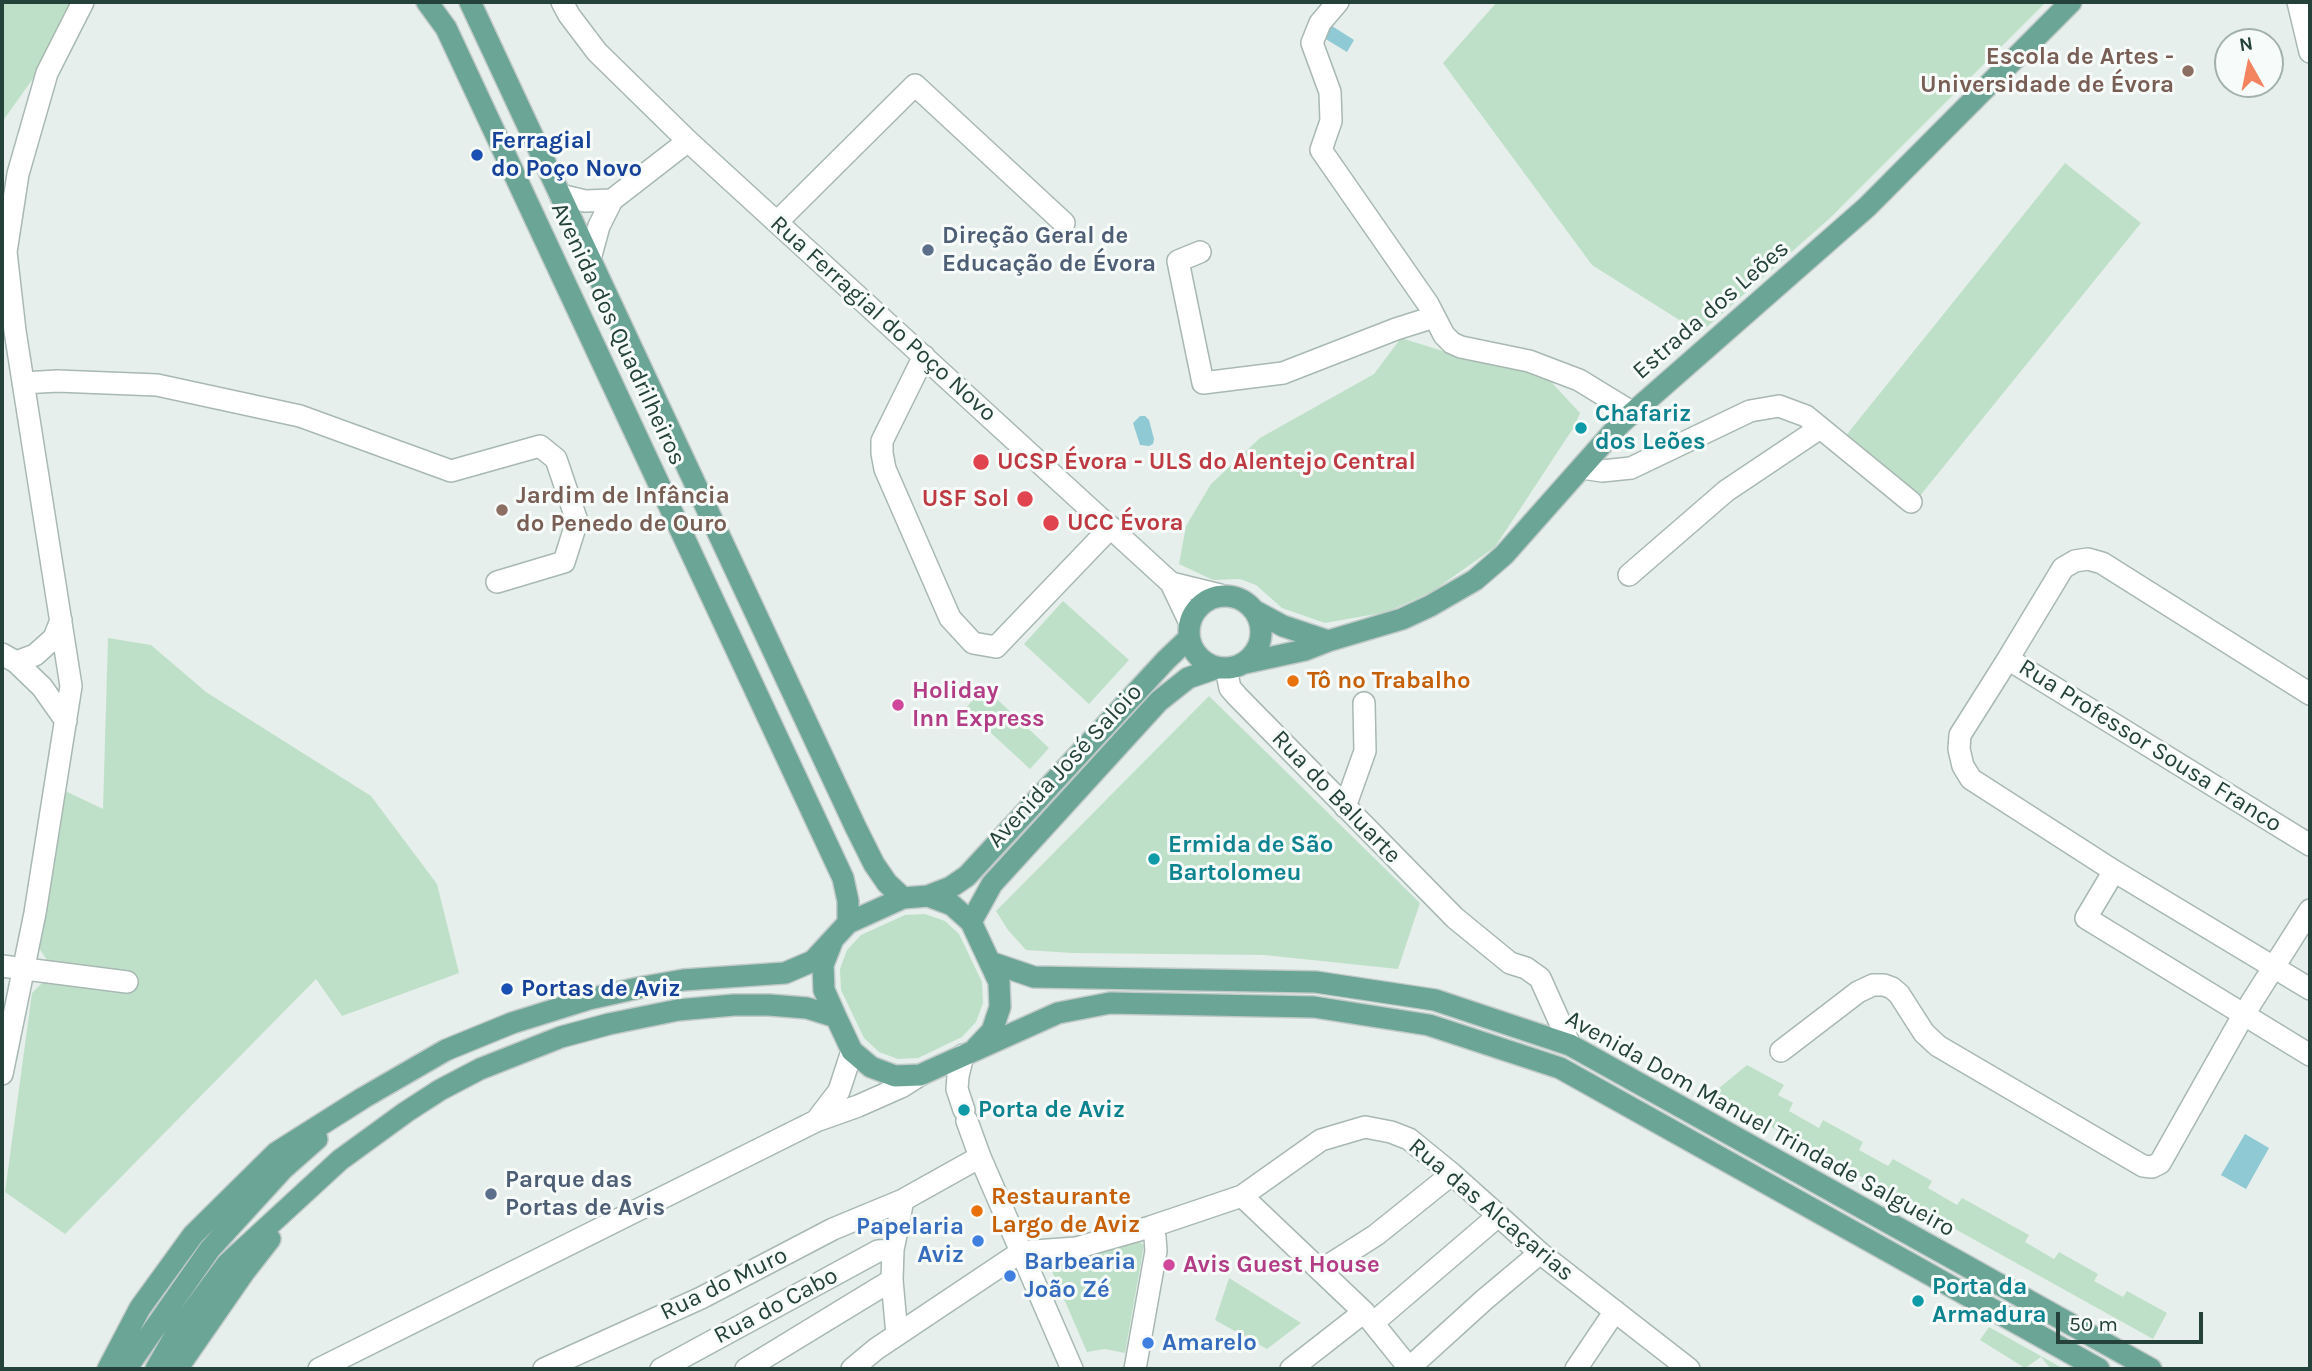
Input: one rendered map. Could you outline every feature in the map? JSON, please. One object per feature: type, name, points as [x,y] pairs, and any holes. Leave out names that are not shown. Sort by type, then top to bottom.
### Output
[{"type":"main road","name":"Avenida dos Quadrilheiros","points":[[427,2],[446,28],[843,878],[848,901],[848,923]]},
{"type":"main road","name":"Avenida dos Quadrilheiros","points":[[470,2],[856,828],[874,864],[887,883],[903,898]]},
{"type":"main road","name":"Estrada dos Leões","points":[[1328,641],[1402,619],[1475,580],[1504,555],[1621,423],[1867,207],[2071,2]]},
{"type":"main road","points":[[1257,612],[1262,626],[1261,640],[1255,653],[1229,667],[1204,662],[1194,651],[1189,631],[1195,610],[1206,600],[1220,595],[1234,596],[1283,626],[1328,641]]},
{"type":"main road","name":"Avenida José Saloio","points":[[928,896],[951,887],[967,876],[1166,660],[1189,631]]},
{"type":"main road","name":"Avenida José Saloio","points":[[971,922],[992,884],[1159,701],[1188,678],[1305,650],[1328,641]]},
{"type":"main road","name":"Avenida Dom Manuel Trindade Salgueiro","points":[[969,1052],[992,1031],[1000,1007],[999,982],[971,922],[953,905],[928,896],[903,898],[848,923],[832,942],[823,965],[824,990],[852,1051],[871,1068],[895,1076],[920,1075],[1059,1013],[1110,1003],[1314,1007],[1429,1025],[1560,1068],[2099,1369]]},
{"type":"main road","points":[[108,1369],[140,1308],[193,1235],[276,1153],[363,1098],[446,1050],[512,1023],[589,999],[638,988],[683,980],[785,973],[813,961],[832,942]]},
{"type":"main road","name":"Avenida Dom Manuel Trindade Salgueiro","points":[[990,962],[1034,977],[1316,982],[1435,1000],[1570,1045],[2151,1369]]},
{"type":"main road","points":[[156,1369],[177,1332],[227,1264],[340,1160],[440,1090],[480,1069],[561,1037],[678,1010],[734,1004],[788,1006],[807,1008],[836,1017]]},
{"type":"main road","points":[[126,1369],[210,1248],[284,1170],[363,1098]]},
{"type":"main road","points":[[177,1369],[245,1271],[308,1190]]},
{"type":"street","points":[[2,1074],[24,969],[71,686],[23,383],[6,252],[18,174],[47,73],[83,2]]},
{"type":"street","name":"Rua Ferragial do Poço Novo","points":[[562,2],[597,52],[688,141],[1171,583]]},
{"type":"street","points":[[1338,2],[1320,23],[1312,43],[1330,92],[1331,121],[1321,150],[1420,293],[1444,335],[1461,347],[1529,361],[1580,380],[1633,413]]},
{"type":"street","points":[[2298,2],[2310,52]]},
{"type":"street","points":[[776,222],[915,85],[1064,223]]},
{"type":"street","points":[[590,259],[599,226],[612,200],[688,141]]},
{"type":"street","points":[[560,195],[585,201],[612,200]]},
{"type":"street","points":[[1200,252],[1178,261],[1203,383],[1283,373],[1434,317]]},
{"type":"street","points":[[924,356],[881,441],[882,453],[950,618],[973,643],[996,647],[1111,527]]},
{"type":"street","points":[[23,383],[57,381],[157,385],[300,416],[451,471],[540,446],[556,459],[577,521],[564,562],[497,582]]},
{"type":"street","points":[[1582,468],[1602,471],[1631,468],[1750,411],[1779,406],[1806,416],[1911,502]]},
{"type":"street","points":[[1629,575],[1726,491],[1820,428]]},
{"type":"street","name":"Rua Professor Sousa Franco","points":[[2310,694],[2102,562],[2088,559],[2076,561],[2063,568],[2008,659],[2310,845]]},
{"type":"street","points":[[1171,583],[1220,595]]},
{"type":"street","points":[[1171,583],[1189,631]]},
{"type":"street","points":[[9,658],[35,655],[54,638],[61,620]]},
{"type":"street","points":[[9,658],[42,687],[66,721]]},
{"type":"street","points":[[2008,659],[1960,735],[1959,749],[1963,766],[1971,779],[2114,871],[2310,989]]},
{"type":"street","name":"Rua do Baluarte","points":[[1229,667],[1230,688],[1237,696],[1455,918],[1510,962],[1527,968],[1540,978],[1570,1045]]},
{"type":"street","points":[[1345,807],[1365,751],[1364,703]]},
{"type":"street","points":[[2114,871],[2085,918],[2310,1055]]},
{"type":"street","points":[[1781,1051],[1858,992],[1873,985],[1884,985],[1899,994],[1924,1033],[1938,1046],[2143,1166],[2152,1167],[2160,1163],[2244,1014],[2310,910]]},
{"type":"street","points":[[2,966],[127,982]]},
{"type":"street","points":[[816,1121],[839,1091],[852,1051]]},
{"type":"street","points":[[969,1052],[958,1076],[957,1089],[965,1115],[980,1157],[1072,1369]]},
{"type":"street","points":[[319,1369],[816,1121],[880,1097],[920,1075]]},
{"type":"street","name":"Rua das Alcaçarias","points":[[1021,1252],[1076,1248],[1242,1196],[1321,1140],[1365,1127],[1409,1139],[1540,1253],[1615,1311],[1676,1366]]},
{"type":"street","name":"Rua do Muro","points":[[544,1369],[582,1362],[833,1229],[903,1200],[980,1157]]},
{"type":"street","points":[[1321,1270],[1376,1235],[1452,1174]]},
{"type":"street","points":[[1242,1196],[1368,1318],[1409,1369],[1540,1253]]},
{"type":"street","points":[[897,1335],[892,1280],[893,1250],[903,1200]]},
{"type":"street","points":[[1291,1369],[1368,1318],[1498,1216]]},
{"type":"street","points":[[1136,1369],[1156,1251],[1155,1237],[1150,1227]]},
{"type":"street","name":"Rua do Cabo","points":[[661,1369],[878,1251],[893,1250]]},
{"type":"street","points":[[865,1365],[897,1335],[1021,1252]]},
{"type":"street","points":[[746,1369],[892,1280]]},
{"type":"street","points":[[1576,1369],[1615,1311]]},
{"type":"green space","points":[[2,2],[73,2],[42,66],[2,122]]},
{"type":"green space","points":[[1497,2],[2046,2],[1830,218],[1700,333],[1592,265],[1443,63]]},
{"type":"green space","points":[[2065,163],[2141,223],[1919,497],[1844,438]]},
{"type":"green space","points":[[1401,338],[1446,352],[1541,371],[1580,413],[1574,427],[1495,547],[1433,591],[1387,612],[1325,623],[1282,608],[1256,585],[1240,579],[1213,580],[1179,564],[1186,526],[1211,484],[1260,438],[1374,374]]},
{"type":"green space","points":[[1063,601],[1129,660],[1089,704],[1024,644]]},
{"type":"green space","points":[[108,638],[151,645],[206,692],[371,796],[437,884],[459,973],[342,1016],[316,979],[65,1234],[5,1192],[32,993],[43,982],[47,960],[39,948],[61,789],[103,809]]},
{"type":"green space","points":[[984,687],[1049,748],[1030,769],[965,709]]},
{"type":"green space","points":[[1209,696],[1420,903],[1398,969],[1264,955],[1026,950],[1008,930],[996,911]]},
{"type":"green space","points":[[925,914],[945,921],[959,934],[982,982],[983,1003],[976,1022],[962,1037],[918,1058],[898,1059],[879,1052],[864,1038],[841,990],[840,969],[847,950],[861,935],[905,915]]},
{"type":"green space","points":[[1747,1065],[1784,1085],[1778,1095],[1793,1103],[1789,1111],[1819,1128],[1823,1120],[1863,1142],[1859,1150],[1888,1166],[1893,1159],[1932,1181],[1928,1188],[1957,1205],[1962,1198],[2029,1235],[2025,1242],[2054,1259],[2059,1252],[2098,1274],[2094,1281],[2123,1297],[2127,1291],[2167,1313],[2153,1339],[1712,1094]]},
{"type":"green space","points":[[1134,1238],[1144,1245],[1125,1353],[1105,1349],[1087,1352],[1051,1269],[1051,1263]]},
{"type":"green space","points":[[1229,1278],[1301,1323],[1267,1349],[1215,1320]]},
{"type":"green space","points":[[1989,1327],[2064,1369],[2051,1369],[2041,1357],[2025,1368],[1980,1340]]},
{"type":"water","points":[[1332,26],[1354,40],[1347,52],[1324,38]]},
{"type":"water","points":[[1140,416],[1149,420],[1154,439],[1149,446],[1140,445],[1133,423]]},
{"type":"water","points":[[2245,1134],[2269,1148],[2246,1189],[2221,1175]]},
{"type":"place","name":"Escola de Artes - Universidade de Évora","points":[[2188,71]]},
{"type":"place","name":"Ferragial do Poço Novo","points":[[477,155]]},
{"type":"place","name":"Direção Geral de Educação de Évora","points":[[928,250]]},
{"type":"place","name":"Chafariz dos Leões","points":[[1581,428]]},
{"type":"place","name":"UCSP Évora - ULS do Alentejo Central","points":[[981,462]]},
{"type":"place","name":"USF Sol","points":[[1025,499]]},
{"type":"place","name":"Jardim de Infância do Penedo de Ouro","points":[[502,510]]},
{"type":"place","name":"UCC Évora","points":[[1051,523]]},
{"type":"place","name":"Tô no Trabalho","points":[[1293,681]]},
{"type":"place","name":"Holiday Inn Express","points":[[898,705]]},
{"type":"place","name":"Ermida de São Bartolomeu","points":[[1154,859]]},
{"type":"place","name":"Portas de Aviz","points":[[507,989]]},
{"type":"place","name":"Porta de Aviz","points":[[964,1110]]},
{"type":"place","name":"Parque das Portas de Avis","points":[[491,1194]]},
{"type":"place","name":"Restaurante Largo de Aviz","points":[[977,1211]]},
{"type":"place","name":"Papelaria Aviz","points":[[978,1241]]},
{"type":"place","name":"Avis Guest House","points":[[1169,1265]]},
{"type":"place","name":"Barbearia João Zé","points":[[1010,1276]]},
{"type":"place","name":"Porta da Armadura","points":[[1918,1301]]},
{"type":"place","name":"Amarelo","points":[[1148,1343]]}]
